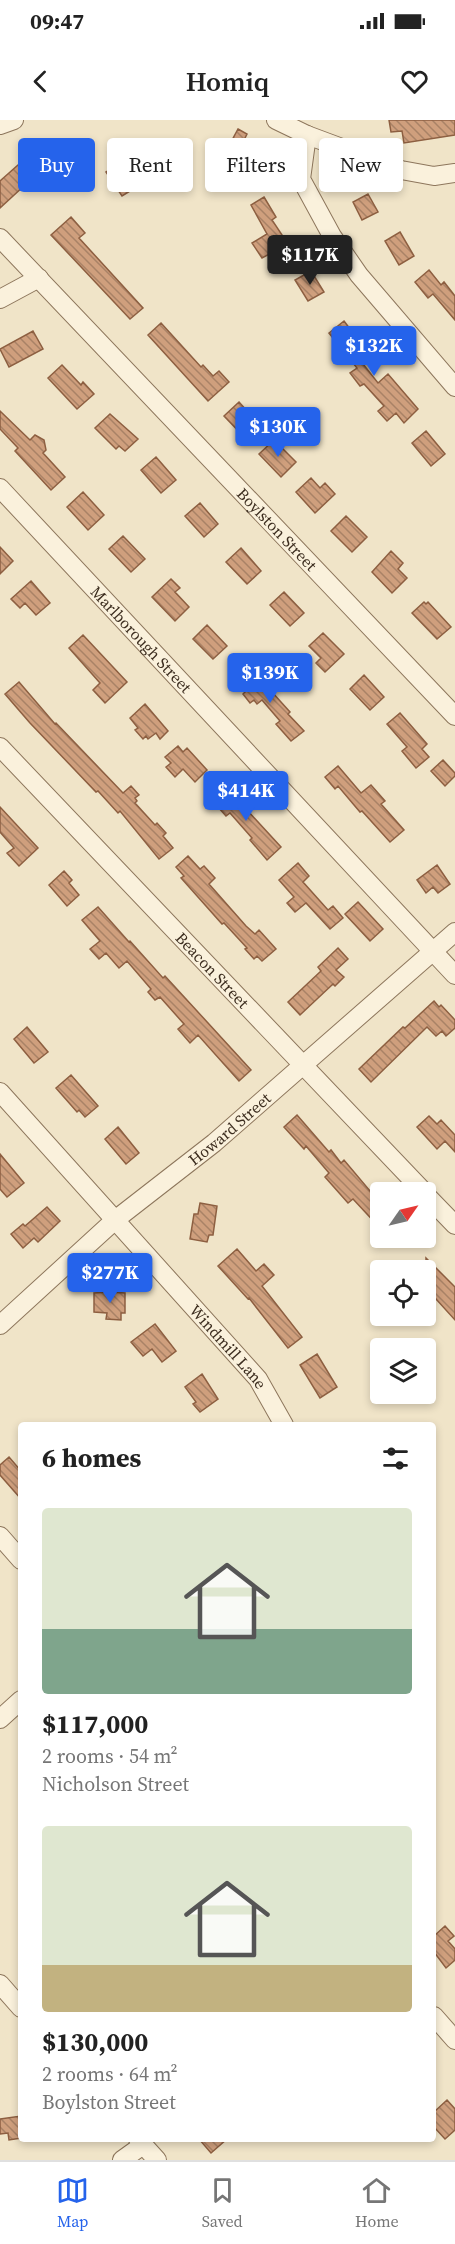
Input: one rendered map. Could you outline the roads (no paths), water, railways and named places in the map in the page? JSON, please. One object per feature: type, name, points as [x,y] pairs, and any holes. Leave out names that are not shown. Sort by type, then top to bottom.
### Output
[{"type":"street","points":[[0,125],[14,120]]},
{"type":"street","points":[[276,120],[307,135],[401,170],[434,176],[455,173]]},
{"type":"street","points":[[307,135],[301,179],[332,236],[366,283],[455,387]]},
{"type":"street","name":"Boylston Street","points":[[0,238],[455,716]]},
{"type":"street","points":[[0,299],[39,278]]},
{"type":"street","name":"Marlborough Street","points":[[0,488],[455,975]]},
{"type":"street","name":"Beacon Street","points":[[0,747],[413,1182]]},
{"type":"street","name":"Howard Street","points":[[0,1325],[115,1220],[214,1143],[455,932]]},
{"type":"street","name":"Windmill Lane","points":[[0,1092],[258,1379],[282,1422]]},
{"type":"street","name":"Beacon Street","points":[[436,1205],[455,1225]]},
{"type":"street","points":[[0,1536],[18,1557]]},
{"type":"street","points":[[0,1719],[18,1703]]},
{"type":"street","points":[[0,1984],[18,2005]]},
{"type":"street","points":[[436,2018],[455,2040]]},
{"type":"street","points":[[122,2160],[140,2142],[157,2160]]}]
